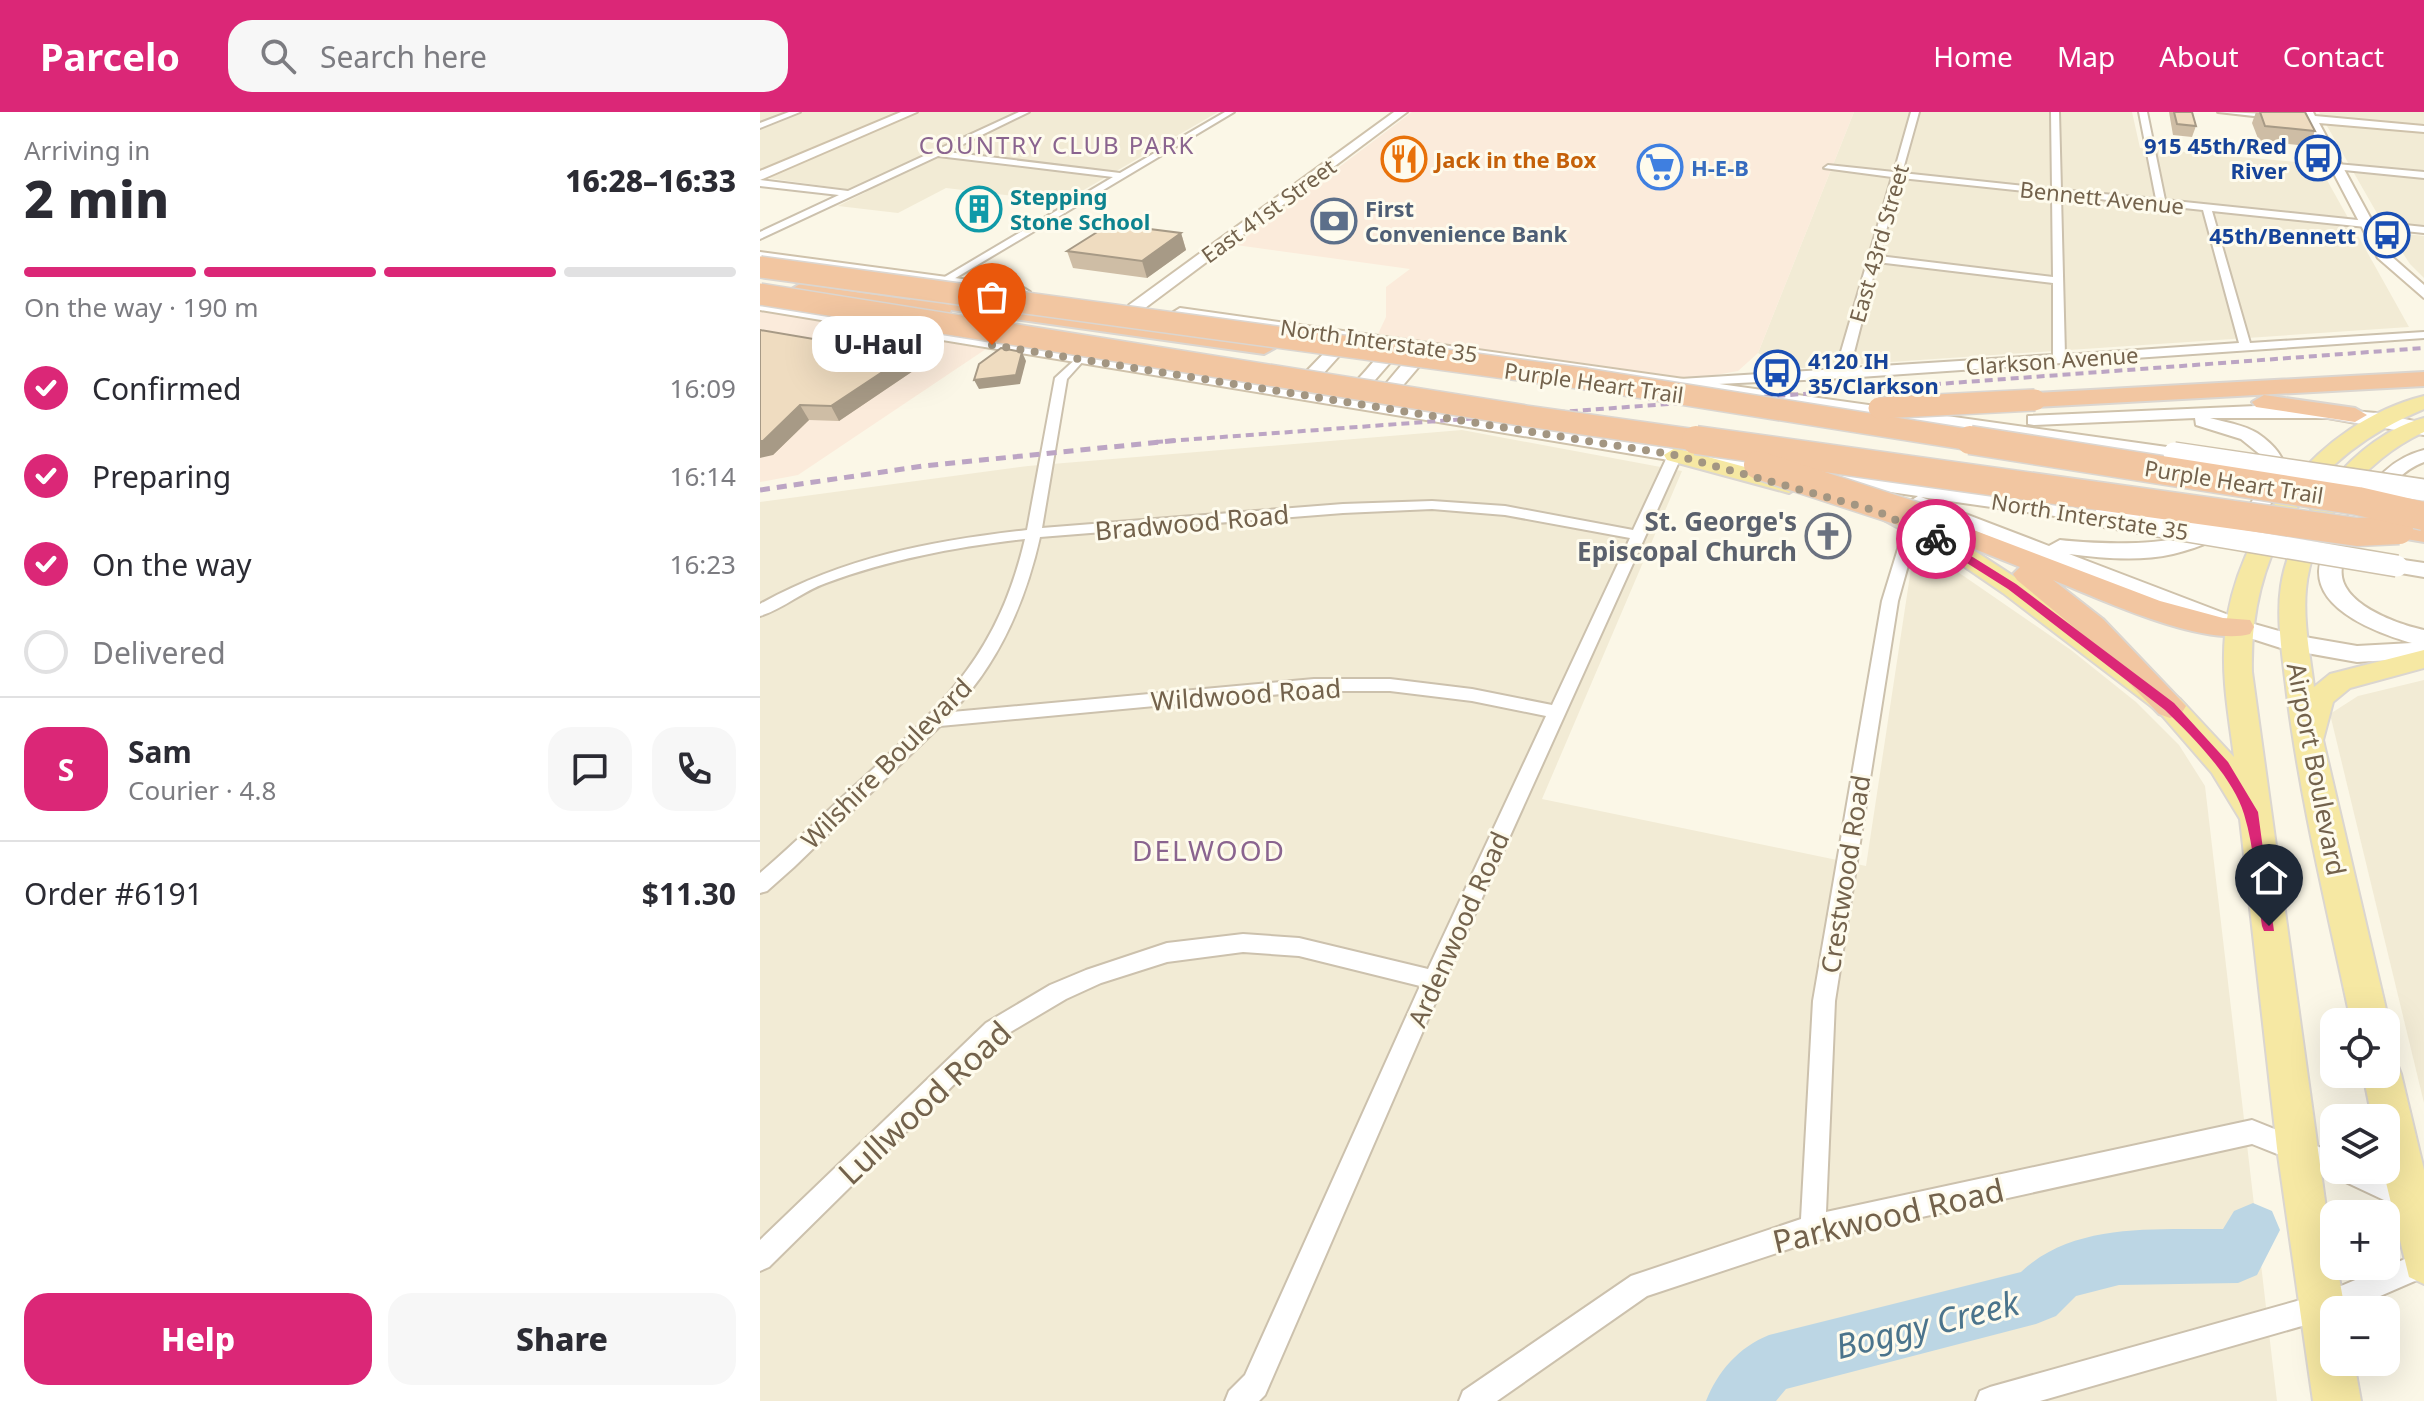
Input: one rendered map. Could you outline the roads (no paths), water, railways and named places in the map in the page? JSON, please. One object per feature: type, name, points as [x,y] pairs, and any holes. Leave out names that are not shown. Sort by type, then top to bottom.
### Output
[{"type":"highway","name":"Purple Heart Trail","points":[[760,267],[1586,379],[2343,498],[2418,526]]},
{"type":"highway","name":"Purple Heart Trail","points":[[760,276],[1222,341],[1260,353]]},
{"type":"highway","name":"Purple Heart Trail","points":[[760,284],[1260,353],[2418,526]]},
{"type":"highway","points":[[1016,292],[1130,322],[1222,341]]},
{"type":"highway","name":"Purple Heart Trail","points":[[760,294],[1526,416],[2357,532],[2418,526]]},
{"type":"highway","points":[[1586,379],[1834,407],[2035,400],[2424,379]]},
{"type":"highway","points":[[2191,391],[2355,415]]},
{"type":"highway","points":[[1526,416],[1720,455],[1950,530],[2161,612],[2223,628],[2239,627]]},
{"type":"highway","points":[[1950,530],[2000,557],[2062,599],[2170,706]]},
{"type":"main road","points":[[760,176],[911,112]]},
{"type":"main road","name":"East 41st Street","points":[[1135,308],[1401,112]]},
{"type":"main road","points":[[2224,112],[2309,116],[2424,129]]},
{"type":"main road","points":[[2309,116],[2385,258],[2424,293]]},
{"type":"main road","name":"North Interstate 35","points":[[760,256],[1456,350],[2424,490]]},
{"type":"main road","name":"North Interstate 35","points":[[760,305],[1675,455],[2104,517],[2424,570]]},
{"type":"main road","points":[[1258,386],[1290,386],[1307,381],[1340,346],[1313,331]]},
{"type":"main road","points":[[1371,339],[1326,388],[1332,398],[1355,392],[1399,342]]},
{"type":"main road","points":[[1408,410],[1392,400],[1390,390],[1416,359],[1456,350]]},
{"type":"main road","points":[[1903,413],[2026,420],[2258,411],[2385,419]]},
{"type":"main road","points":[[2017,538],[2100,551],[2150,551],[2196,542],[2221,532],[2261,504],[2273,477],[2273,461],[2263,446],[2235,429],[2174,416]]},
{"type":"main road","name":"Airport Boulevard","points":[[2321,1296],[2297,1148],[2261,863],[2238,672],[2239,627],[2253,574],[2267,541],[2307,480],[2341,445],[2385,419],[2422,420]]},
{"type":"main road","name":"Airport Boulevard","points":[[2367,1008],[2308,751],[2292,643],[2295,578],[2306,540],[2331,497],[2375,454],[2422,420]]},
{"type":"main road","points":[[1675,455],[1915,521],[2012,587],[2170,706],[2223,765],[2251,812],[2261,863]]},
{"type":"main road","points":[[2424,456],[2400,464],[2389,474],[2340,545],[2330,572],[2332,583],[2353,607],[2390,628],[2424,638]]},
{"type":"main road","points":[[1868,483],[2017,538],[2144,591],[2208,612],[2239,627],[2292,643],[2357,654],[2424,650]]},
{"type":"main road","points":[[2308,751],[2320,698],[2332,687],[2340,681],[2424,659]]},
{"type":"main road","points":[[2386,1088],[2417,1204],[2424,1263]]},
{"type":"main road","name":"Airport Boulevard","points":[[2333,1376],[2337,1401]]},
{"type":"street","points":[[760,126],[796,112]]},
{"type":"street","points":[[760,236],[1025,112]]},
{"type":"street","points":[[943,281],[1230,112]]},
{"type":"street","name":"East 43rd Street","points":[[1845,374],[1844,362],[1876,259],[1915,112]]},
{"type":"street","points":[[2055,112],[2059,359]]},
{"type":"street","points":[[2143,112],[2161,203]]},
{"type":"street","points":[[937,153],[1122,176]]},
{"type":"street","points":[[2337,167],[2424,175]]},
{"type":"street","name":"Bennett Avenue","points":[[1828,168],[2424,230]]},
{"type":"street","points":[[760,183],[849,194]]},
{"type":"street","points":[[2207,208],[2246,348]]},
{"type":"street","points":[[1876,259],[2058,281]]},
{"type":"street","name":"Clarkson Avenue","points":[[1680,383],[2424,335]]},
{"type":"street","name":"Wilshire Boulevard","points":[[760,885],[936,720],[970,684],[993,649],[1014,603],[1031,535],[1061,378],[1079,359]]},
{"type":"street","name":"Ardenwood Road","points":[[1252,1396],[1434,980],[1635,535],[1675,455]]},
{"type":"street","name":"Bradwood Road","points":[[760,611],[824,577],[869,562],[1031,535],[1424,505],[1493,510],[1635,535]]},
{"type":"street","name":"Crestwood Road","points":[[1813,1228],[1824,1001],[1890,601],[1915,521]]},
{"type":"street","name":"Wildwood Road","points":[[936,720],[1314,685],[1390,685],[1555,712]]},
{"type":"street","name":"Lullwood Road","points":[[760,1258],[994,1030],[1024,1009],[1107,970],[1193,950],[1280,944],[1434,980]]},
{"type":"street","name":"Parkwood Road","points":[[1473,1401],[1640,1285],[1813,1228],[2252,1132],[2320,1159]]},
{"type":"street","points":[[2375,1184],[2417,1204]]},
{"type":"street","points":[[2348,1296],[2424,1263]]},
{"type":"street","points":[[1990,1401],[2320,1308]]},
{"type":"waterway","name":"Boggy Creek","points":[[1736,1401],[1769,1364],[2036,1296],[2061,1272],[2119,1258],[2238,1256],[2253,1230]]},
{"type":"railway","points":[[1175,441],[2424,348]]},
{"type":"railway","points":[[1175,441],[1180,440]]},
{"type":"railway","points":[[760,490],[923,466],[1175,441]]},
{"type":"railway","points":[[1155,442],[1175,441]]},
{"type":"place","name":"915 45th/Red River","points":[[2318,158]]},
{"type":"place","name":"Jack in the Box","points":[[1404,159]]},
{"type":"place","name":"H-E-B","points":[[1660,167]]},
{"type":"place","name":"Stepping Stone School","points":[[979,209]]},
{"type":"place","name":"First Convenience Bank","points":[[1334,221]]},
{"type":"place","name":"45th/Bennett","points":[[2387,235]]},
{"type":"place","name":"U-Haul","points":[[992,345]]},
{"type":"place","name":"4120 IH 35/Clarkson","points":[[1777,373]]},
{"type":"place","name":"St. George's Episcopal Church","points":[[1828,536]]},
{"type":"district","name":"COUNTRY CLUB PARK","points":[[1057,144]]},
{"type":"district","name":"DELWOOD","points":[[1209,850]]}]
